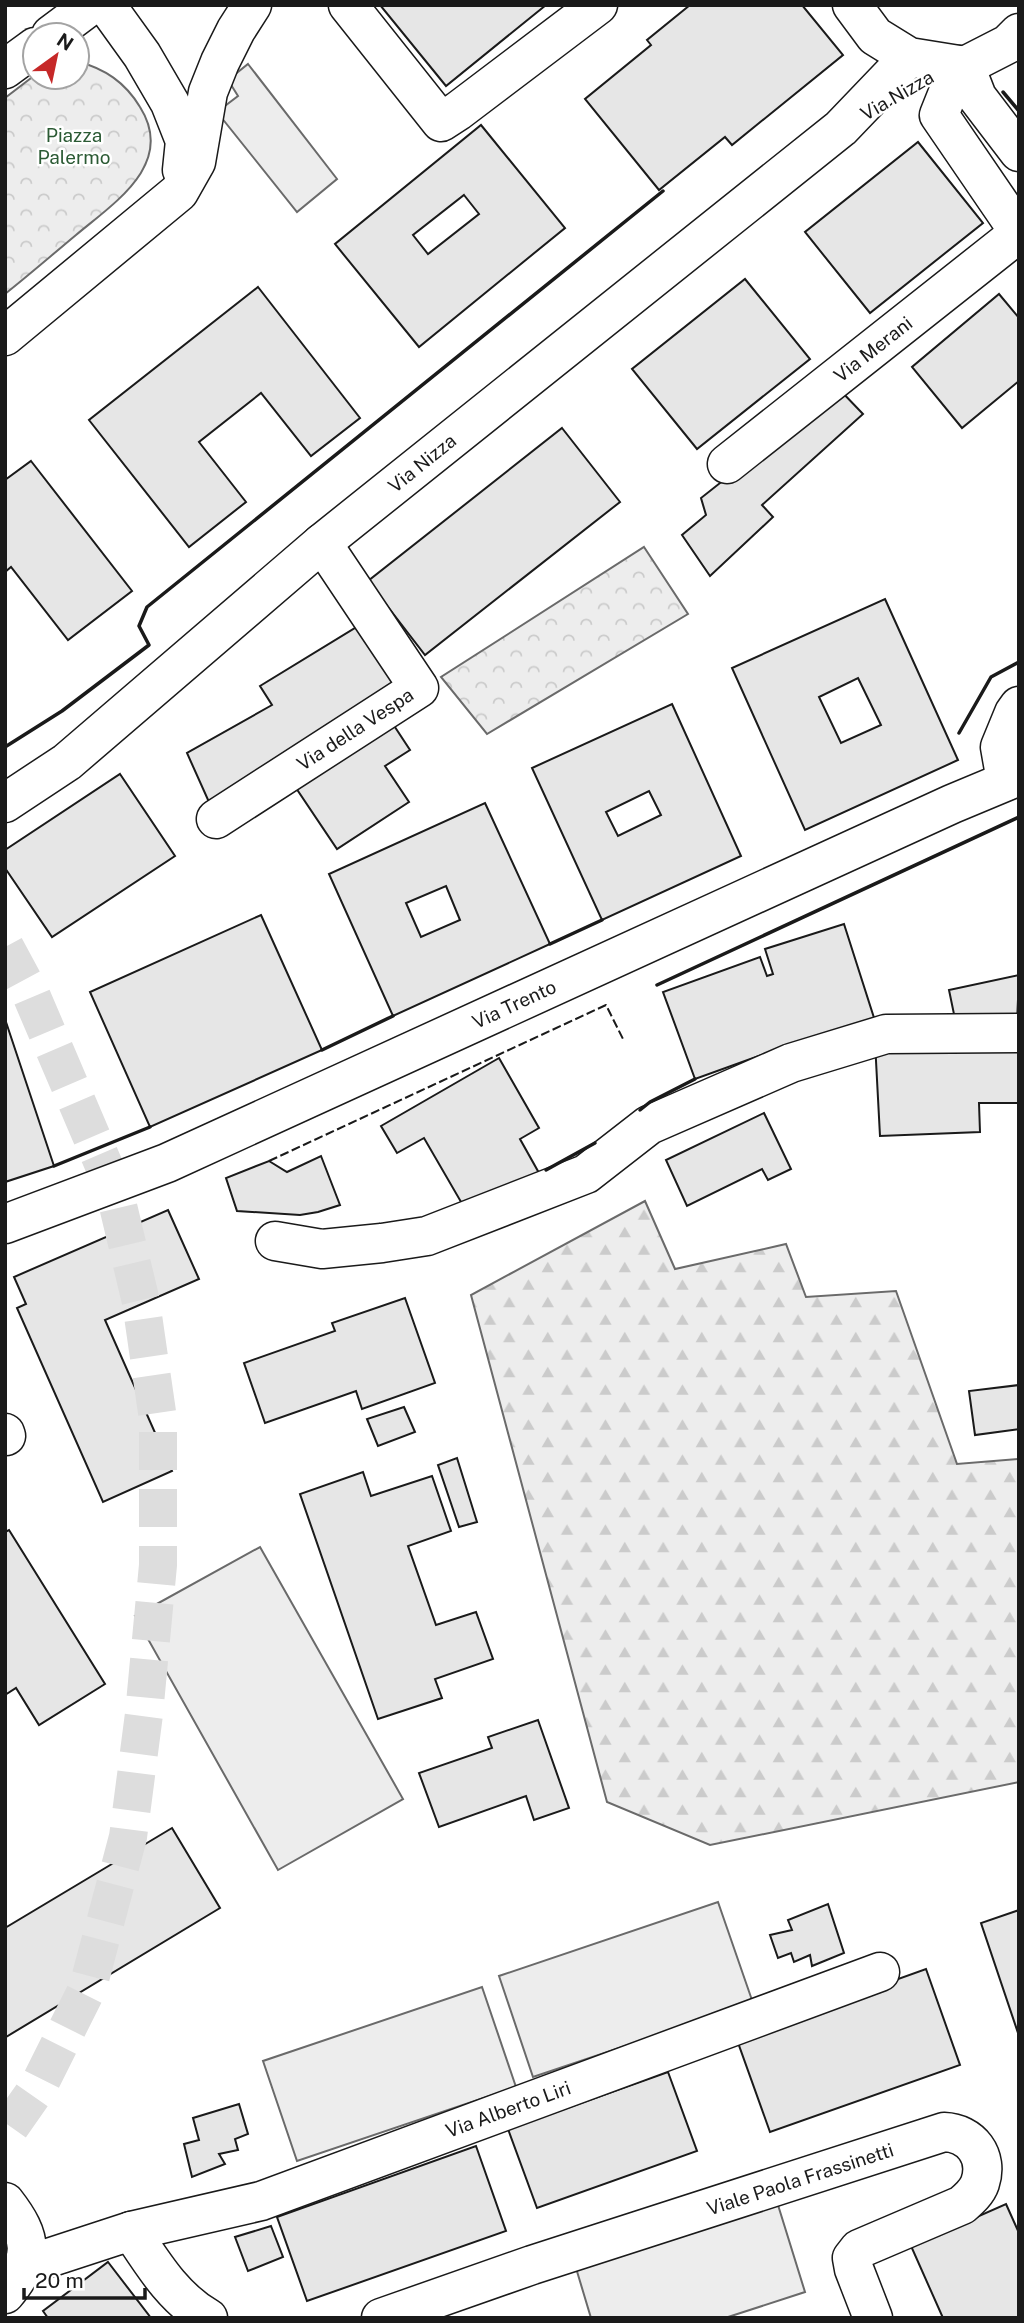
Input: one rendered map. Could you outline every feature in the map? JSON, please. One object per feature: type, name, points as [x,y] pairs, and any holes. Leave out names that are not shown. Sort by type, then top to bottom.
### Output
[{"type":"street","points":[[70,21],[91,5]]},
{"type":"street","points":[[106,5],[142,55],[170,103],[180,128],[185,141],[179,192]]},
{"type":"street","points":[[5,336],[179,192],[196,162],[208,92],[236,30],[252,5]]},
{"type":"street","points":[[348,5],[441,122],[598,5]]},
{"type":"street","points":[[852,5],[875,36],[909,57],[959,65],[977,97],[1019,152]]},
{"type":"street","name":"Via Nizza","points":[[841,128],[959,65],[1008,44],[1019,33]]},
{"type":"street","points":[[5,69],[21,57]]},
{"type":"street","name":"Via Nizza","points":[[5,803],[67,762],[321,544],[841,128],[909,57]]},
{"type":"street","name":"Via Merani","points":[[727,464],[1019,232],[939,114],[959,65]]},
{"type":"street","name":"Via della Vespa","points":[[216,819],[419,688],[321,544]]},
{"type":"street","points":[[1012,778],[1000,747],[1019,706]]},
{"type":"street","name":"Via Trento","points":[[5,1224],[167,1163],[1012,778]]},
{"type":"street","points":[[275,1241],[322,1249],[427,1236],[586,1174],[649,1125],[791,1063],[886,1034],[1019,1033]]},
{"type":"street","name":"Via Alberto Liri","points":[[131,2231],[261,2200],[880,1972]]},
{"type":"street","name":"Viale Paola Frassinetti","points":[[381,2318],[532,2265],[944,2132],[956,2132],[966,2137],[976,2148],[981,2161],[979,2186],[972,2196],[962,2205],[859,2249],[852,2258],[873,2318]]},
{"type":"street","points":[[5,2202],[22,2226],[27,2239],[28,2253],[15,2280]]},
{"type":"street","points":[[15,2280],[131,2231],[164,2280],[182,2300],[208,2318]]},
{"type":"green space","name":"Piazza Palermo","points":[[91,66],[113,78],[134,98],[149,128],[151,147],[146,164],[122,195],[5,294],[5,98],[21,86],[21,91],[91,91]]},
{"type":"green space","points":[[644,547],[688,614],[487,734],[441,677]]},
{"type":"green space","points":[[645,1201],[675,1269],[786,1244],[806,1297],[896,1291],[957,1464],[1019,1459],[1019,1782],[710,1845],[607,1802],[471,1295]]},
{"type":"shaded area","points":[[248,64],[337,179],[297,212],[217,112],[238,96],[228,80]]},
{"type":"shaded area","points":[[260,1547],[403,1799],[278,1870],[135,1616]]},
{"type":"shaded area","points":[[718,1902],[753,2003],[533,2077],[499,1976]]},
{"type":"shaded area","points":[[482,1987],[516,2087],[297,2161],[263,2061]]},
{"type":"shaded area","points":[[778,2205],[805,2292],[725,2318],[591,2318],[576,2268]]},
{"type":"building","points":[[380,5],[546,5],[446,86]]},
{"type":"building","points":[[690,5],[802,5],[843,55],[732,145],[725,137],[659,190],[585,99],[651,45],[647,40]]},
{"type":"building","points":[[481,125],[565,228],[419,347],[335,244]],"holes":[[[464,195],[479,214],[428,254],[413,235]]]},
{"type":"building","points":[[918,142],[983,223],[870,313],[805,232]]},
{"type":"building","points":[[745,279],[810,359],[697,449],[632,369]]},
{"type":"building","points":[[258,287],[360,418],[311,456],[261,393],[199,442],[246,502],[189,547],[89,420]]},
{"type":"building","points":[[999,294],[1019,318],[1019,381],[962,428],[912,367]]},
{"type":"building","points":[[839,389],[863,414],[762,505],[773,517],[710,576],[682,535],[706,515],[701,498]]},
{"type":"building","points":[[562,428],[620,502],[425,655],[368,581]]},
{"type":"building","points":[[31,461],[132,591],[68,640],[11,567],[5,572],[5,480]]},
{"type":"building","points":[[885,599],[958,760],[805,830],[732,668]],"holes":[[[858,678],[881,725],[841,743],[819,697]]]},
{"type":"building","points":[[360,625],[400,691],[213,811],[187,753],[272,705],[260,686]]},
{"type":"building","points":[[672,704],[741,856],[602,920],[532,768]],"holes":[[[649,791],[661,815],[618,836],[606,812]]]},
{"type":"building","points":[[389,718],[410,750],[385,766],[409,802],[337,849],[292,782]]},
{"type":"building","points":[[120,774],[175,856],[52,937],[5,868],[5,850]]},
{"type":"building","points":[[485,803],[550,944],[393,1016],[329,874]],"holes":[[[446,886],[460,920],[421,937],[406,903]]]},
{"type":"building","points":[[261,915],[322,1050],[150,1127],[90,992]]},
{"type":"building","points":[[844,924],[876,1024],[781,1048],[695,1079],[663,992],[760,957],[767,976],[773,974],[765,949]]},
{"type":"building","points":[[1019,975],[1017,1024],[955,1019],[949,990]]},
{"type":"building","points":[[5,1023],[54,1166],[5,1182]]},
{"type":"building","points":[[875,1042],[1019,1042],[1019,1103],[979,1103],[980,1132],[880,1136]]},
{"type":"building","points":[[499,1058],[539,1128],[520,1139],[539,1173],[468,1214],[424,1138],[397,1153],[381,1126]]},
{"type":"building","points":[[764,1113],[791,1169],[768,1180],[762,1169],[687,1206],[666,1160]]},
{"type":"building","points":[[321,1156],[340,1205],[300,1215],[237,1211],[226,1178],[269,1161],[287,1172]]},
{"type":"building","points":[[168,1210],[199,1279],[105,1320],[172,1471],[103,1502],[17,1308],[26,1304],[14,1277]]},
{"type":"building","points":[[405,1298],[435,1383],[362,1409],[356,1391],[265,1423],[244,1363],[335,1331],[332,1323]]},
{"type":"building","points":[[1019,1385],[1019,1429],[975,1435],[969,1391]]},
{"type":"building","points":[[404,1407],[415,1432],[378,1446],[367,1419]]},
{"type":"building","points":[[457,1458],[477,1522],[459,1527],[438,1465]]},
{"type":"building","points":[[363,1472],[371,1496],[432,1476],[451,1531],[408,1546],[436,1625],[476,1612],[493,1659],[435,1679],[442,1698],[378,1719],[300,1494]]},
{"type":"building","points":[[9,1530],[105,1684],[39,1725],[16,1688],[5,1695],[5,1532]]},
{"type":"building","points":[[538,1720],[569,1808],[534,1820],[526,1796],[439,1827],[419,1773],[492,1748],[488,1737]]},
{"type":"building","points":[[172,1828],[220,1908],[6,2037],[5,1928]]},
{"type":"building","points":[[828,1904],[844,1953],[812,1966],[810,1955],[794,1962],[791,1953],[778,1958],[770,1935],[792,1930],[788,1920]]},
{"type":"building","points":[[1019,1910],[1019,2033],[1018,2033],[981,1923]]},
{"type":"building","points":[[926,1969],[960,2065],[770,2132],[736,2037]]},
{"type":"building","points":[[668,2072],[697,2151],[537,2208],[508,2129]]},
{"type":"building","points":[[239,2104],[248,2134],[235,2139],[238,2150],[219,2154],[225,2164],[192,2177],[184,2144],[199,2140],[193,2118]]},
{"type":"building","points":[[476,2146],[506,2231],[307,2301],[277,2217]]},
{"type":"building","points":[[1006,2204],[1019,2233],[1019,2318],[943,2318],[911,2246]]},
{"type":"building","points":[[271,2226],[283,2257],[248,2271],[235,2237]]},
{"type":"building","points":[[108,2262],[151,2318],[48,2318],[43,2311]]},
{"type":"tunnel","points":[[5,947],[32,997],[114,1189],[141,1302],[158,1419],[158,1565],[144,1714],[128,1837],[88,1987],[38,2087],[5,2134]]},
{"type":"fence","points":[[269,1161],[606,1005],[623,1039]]},
{"type":"wall","points":[[1003,92],[1019,111]]},
{"type":"wall","points":[[5,747],[62,711],[149,645],[139,626],[147,607],[663,191]]},
{"type":"wall","points":[[959,733],[991,677],[1019,662]]},
{"type":"wall","points":[[657,985],[1019,817]]},
{"type":"wall","points":[[550,944],[602,920]]},
{"type":"wall","points":[[322,1050],[393,1016]]},
{"type":"wall","points":[[640,1110],[695,1079]]},
{"type":"wall","points":[[54,1166],[150,1127]]},
{"type":"wall","points":[[546,1170],[595,1143]]}]
